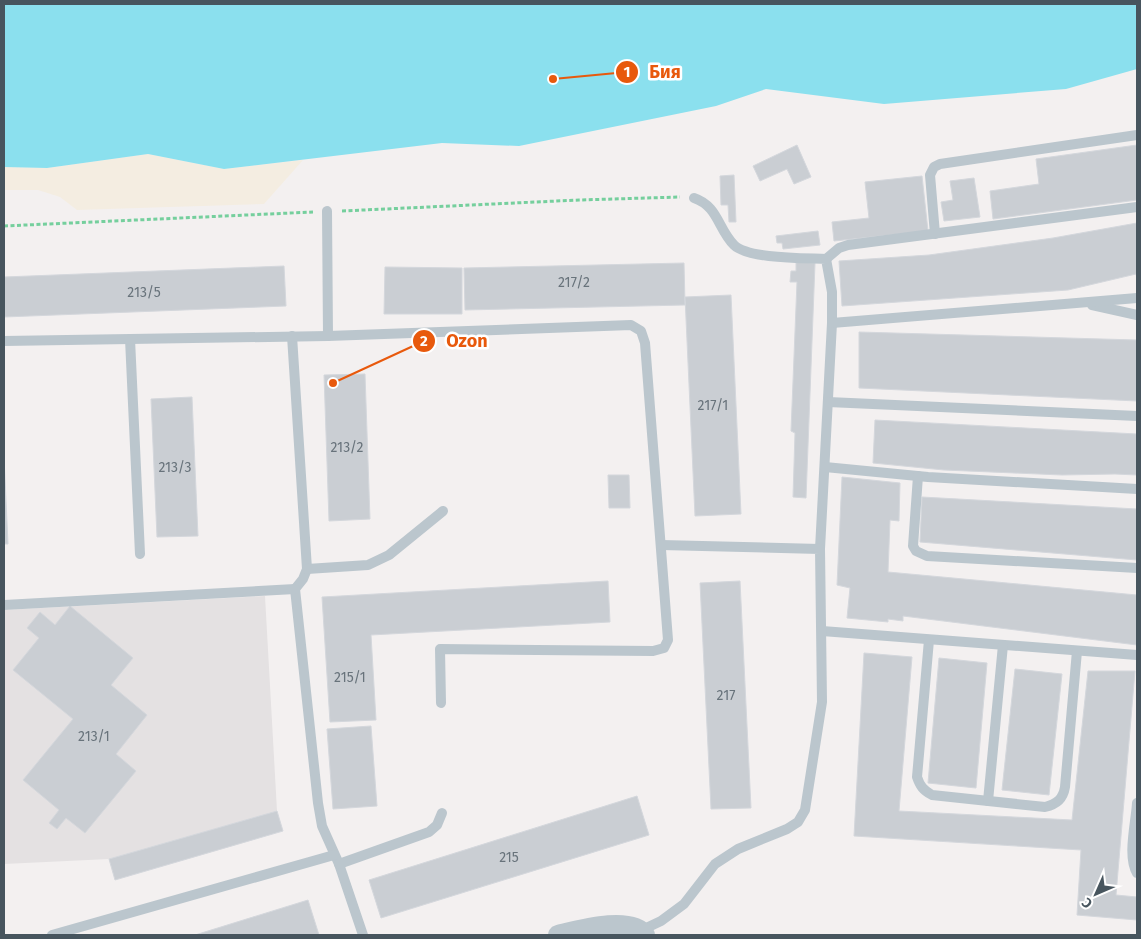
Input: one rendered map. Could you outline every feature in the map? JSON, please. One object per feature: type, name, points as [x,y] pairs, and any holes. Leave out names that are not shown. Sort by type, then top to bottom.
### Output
[{"type":"street","points":[[558,935],[622,924],[643,933]]},
{"type":"lane","points":[[935,234],[930,175],[934,167],[940,164],[1137,135]]},
{"type":"lane","points":[[694,198],[710,206],[734,245],[740,249],[762,255],[826,259],[839,248],[848,245],[1137,207]]},
{"type":"lane","points":[[327,211],[328,336]]},
{"type":"lane","points":[[643,933],[684,904],[715,864],[738,849],[787,829],[798,822],[805,810],[822,702],[820,549],[832,323],[832,292],[826,259]]},
{"type":"lane","points":[[832,323],[1137,298]]},
{"type":"lane","points":[[1084,303],[1137,315]]},
{"type":"lane","points":[[4,340],[328,336],[632,324],[641,331],[645,343],[668,640],[664,648],[653,651],[440,649],[441,702]]},
{"type":"lane","points":[[4,605],[294,589],[304,579],[307,569],[292,336]]},
{"type":"lane","points":[[130,339],[140,554]]},
{"type":"lane","points":[[828,402],[1137,416]]},
{"type":"lane","points":[[824,467],[918,476],[1137,489]]},
{"type":"lane","points":[[918,476],[913,546],[921,554],[927,556],[1137,568]]},
{"type":"lane","points":[[307,569],[374,563],[389,556],[404,545],[444,510]]},
{"type":"lane","points":[[661,545],[820,549]]},
{"type":"lane","points":[[294,589],[322,826],[337,860],[363,935]]},
{"type":"lane","points":[[822,631],[1137,655]]},
{"type":"lane","points":[[929,640],[917,777],[924,791],[932,795],[1045,807],[1054,805],[1064,795],[1077,651]]},
{"type":"lane","points":[[988,801],[1003,645]]},
{"type":"lane","points":[[1137,803],[1132,857],[1133,866],[1137,873]]},
{"type":"lane","points":[[52,935],[337,860],[429,832],[437,825],[442,813]]},
{"type":"path","points":[[4,226],[579,200],[694,198]]},
{"type":"shaded area","points":[[265,596],[277,811],[109,859],[4,864],[4,610]]},
{"type":"sand","points":[[148,154],[224,169],[303,160],[264,204],[77,210],[60,197],[38,190],[4,190],[4,167],[47,168]]},
{"type":"water","points":[[4,4],[1137,4],[1137,69],[1066,89],[884,104],[766,89],[716,106],[519,146],[442,143],[224,169],[148,154],[47,168],[4,167]]},
{"type":"building","points":[[797,145],[811,177],[794,184],[787,169],[760,181],[753,166]]},
{"type":"building","points":[[1137,145],[1137,200],[993,219],[990,191],[1039,184],[1036,159]]},
{"type":"building","points":[[734,175],[736,222],[729,222],[728,205],[721,205],[720,176]]},
{"type":"building","points":[[922,176],[928,231],[834,241],[832,222],[869,218],[865,182]]},
{"type":"building","points":[[974,178],[980,217],[944,221],[941,202],[953,200],[950,181]]},
{"type":"building","points":[[1137,223],[1137,278],[1136,274],[1068,290],[842,306],[839,261],[929,255],[1053,238]]},
{"type":"building","points":[[818,231],[820,245],[783,249],[782,243],[777,243],[776,236]]},
{"type":"building","points":[[796,262],[815,263],[806,498],[793,497],[795,433],[791,431],[797,282],[790,282],[791,271],[796,271]]},
{"type":"building","points":[[684,263],[685,305],[465,310],[464,268]]},
{"type":"building","points":[[284,266],[286,306],[4,317],[4,277]]},
{"type":"building","points":[[385,267],[462,268],[462,314],[384,314]]},
{"type":"building","points":[[731,295],[741,514],[695,516],[685,297]]},
{"type":"building","points":[[859,332],[1137,340],[1137,401],[859,388]]},
{"type":"building","points":[[365,374],[370,519],[329,521],[324,375]]},
{"type":"building","points":[[192,397],[198,536],[157,537],[151,399]]},
{"type":"building","points":[[875,420],[1137,434],[1137,475],[1062,475],[944,470],[873,463]]},
{"type":"building","points":[[4,457],[8,544],[4,544]]},
{"type":"building","points":[[608,475],[629,475],[630,508],[609,508]]},
{"type":"building","points":[[842,477],[900,483],[899,521],[890,520],[888,572],[1137,595],[1137,645],[903,616],[903,621],[888,619],[888,622],[847,618],[850,588],[837,585]]},
{"type":"building","points":[[922,497],[1137,509],[1137,560],[920,542]]},
{"type":"building","points":[[608,581],[610,622],[371,635],[376,720],[330,722],[322,597]]},
{"type":"building","points":[[740,581],[751,808],[711,809],[700,583]]},
{"type":"building","points":[[70,606],[133,658],[111,685],[147,715],[116,754],[136,771],[85,833],[66,818],[57,829],[49,823],[59,810],[23,780],[73,719],[13,670],[39,638],[27,628],[40,612],[55,625]]},
{"type":"building","points":[[864,653],[912,657],[899,811],[1072,820],[1088,671],[1135,671],[1116,895],[1137,897],[1137,920],[1077,915],[1081,850],[854,836]]},
{"type":"building","points":[[939,658],[987,663],[976,788],[928,783]]},
{"type":"building","points":[[1015,669],[1062,674],[1049,795],[1002,790]]},
{"type":"building","points":[[371,726],[377,806],[333,809],[327,729]]},
{"type":"building","points":[[637,796],[649,835],[381,918],[369,880]]},
{"type":"building","points":[[277,811],[283,831],[115,880],[109,859]]},
{"type":"building","points":[[308,900],[319,935],[195,935]]},
{"type":"place","name":"Бия","points":[[553,79]]},
{"type":"place","name":"Ozon","points":[[333,383]]}]
